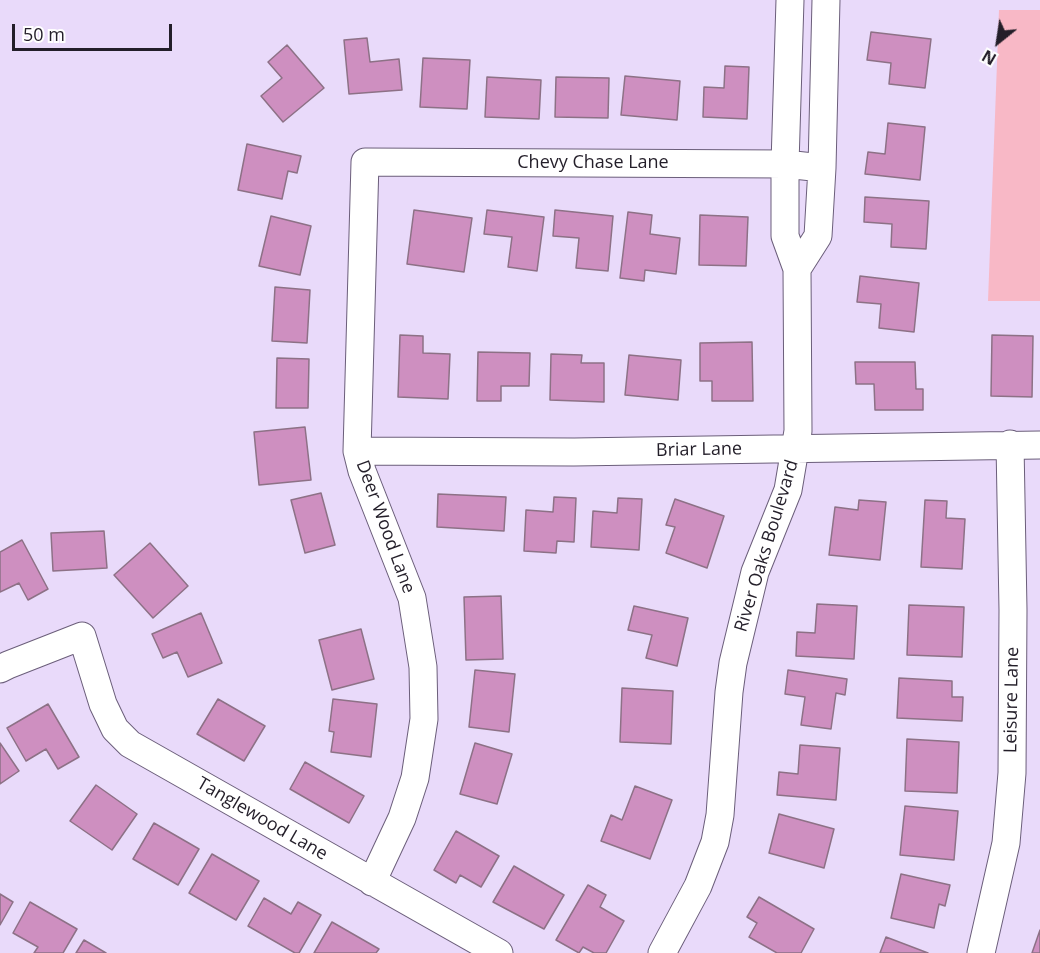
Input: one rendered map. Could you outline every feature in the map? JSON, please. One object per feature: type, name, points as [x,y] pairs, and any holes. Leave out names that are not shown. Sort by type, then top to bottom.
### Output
[{"type":"street","name":"River Oaks Boulevard","points":[[662,953],[698,886],[715,842],[720,815],[733,663],[755,572],[788,490],[796,448],[798,431],[797,269],[785,236],[790,0]]},
{"type":"street","points":[[797,269],[818,236],[826,0]]},
{"type":"street","name":"Chevy Chase Lane","points":[[365,162],[785,164],[822,168]]},
{"type":"street","name":"Deer Wood Lane","points":[[365,162],[357,451],[362,471],[412,598],[423,667],[424,719],[415,778],[402,818],[372,882]]},
{"type":"street","name":"Leisure Lane","points":[[981,953],[1006,843],[1012,773],[1013,610],[1010,444]]},
{"type":"street","name":"Briar Lane","points":[[357,451],[574,452],[1040,445]]},
{"type":"street","name":"Tanglewood Lane","points":[[0,669],[82,636],[103,704],[115,729],[130,744],[499,953]]},
{"type":"shaded area","points":[[999,10],[1040,10],[1040,301],[988,301]]},
{"type":"building","points":[[871,32],[931,39],[925,88],[889,84],[891,63],[867,60]]},
{"type":"building","points":[[367,38],[370,62],[399,59],[402,90],[349,94],[344,40]]},
{"type":"building","points":[[287,45],[324,88],[283,122],[261,96],[282,78],[268,62]]},
{"type":"building","points":[[423,58],[470,60],[467,109],[420,107]]},
{"type":"building","points":[[725,66],[749,67],[747,119],[703,117],[704,87],[724,88]]},
{"type":"building","points":[[625,76],[680,81],[677,120],[621,115]]},
{"type":"building","points":[[487,77],[541,80],[539,119],[485,117]]},
{"type":"building","points":[[556,77],[609,78],[608,118],[555,117]]},
{"type":"building","points":[[888,123],[925,127],[920,180],[865,174],[868,152],[885,154]]},
{"type":"building","points":[[247,144],[301,156],[297,173],[288,171],[282,199],[238,190]]},
{"type":"building","points":[[865,197],[929,201],[926,249],[891,247],[892,224],[864,222]]},
{"type":"building","points":[[414,210],[472,218],[464,272],[407,264]]},
{"type":"building","points":[[487,210],[544,217],[537,271],[508,267],[512,237],[484,234]]},
{"type":"building","points":[[555,210],[613,216],[608,271],[576,268],[579,238],[553,236]]},
{"type":"building","points":[[628,212],[652,215],[650,234],[680,238],[676,274],[645,270],[644,281],[620,278]]},
{"type":"building","points":[[700,215],[748,217],[746,266],[699,265]]},
{"type":"building","points":[[271,216],[311,226],[300,275],[259,266]]},
{"type":"building","points":[[860,276],[919,283],[914,332],[879,328],[881,304],[857,302]]},
{"type":"building","points":[[275,287],[310,290],[307,343],[272,341]]},
{"type":"building","points":[[400,335],[423,336],[423,353],[450,354],[448,399],[398,397]]},
{"type":"building","points":[[992,335],[1033,336],[1032,397],[991,396]]},
{"type":"building","points":[[752,342],[753,401],[712,401],[712,381],[700,381],[700,343]]},
{"type":"building","points":[[478,352],[530,353],[529,386],[501,386],[501,401],[477,401]]},
{"type":"building","points":[[551,354],[582,355],[581,363],[604,363],[604,402],[550,400]]},
{"type":"building","points":[[629,355],[681,360],[678,400],[625,395]]},
{"type":"building","points":[[277,358],[309,359],[308,408],[276,408]]},
{"type":"building","points":[[855,362],[915,362],[916,389],[923,389],[923,410],[875,410],[874,384],[856,384]]},
{"type":"building","points":[[305,427],[311,480],[259,485],[254,432]]},
{"type":"building","points":[[321,493],[335,545],[305,553],[291,500]]},
{"type":"building","points":[[438,494],[506,497],[504,531],[437,527]]},
{"type":"building","points":[[554,497],[576,498],[574,542],[557,541],[556,553],[524,551],[526,510],[553,512]]},
{"type":"building","points":[[618,498],[642,499],[639,550],[591,547],[593,511],[617,513]]},
{"type":"building","points":[[675,499],[724,516],[707,568],[666,553],[675,527],[666,525]]},
{"type":"building","points":[[859,500],[886,502],[880,560],[829,555],[835,507],[858,510]]},
{"type":"building","points":[[925,500],[947,501],[946,518],[965,519],[962,569],[921,567]]},
{"type":"building","points":[[104,531],[107,568],[53,571],[51,533]]},
{"type":"building","points":[[22,540],[48,589],[28,600],[19,583],[0,592],[0,552]]},
{"type":"building","points":[[150,543],[188,586],[153,618],[114,575]]},
{"type":"building","points":[[501,596],[503,659],[466,660],[464,597]]},
{"type":"building","points":[[817,604],[857,606],[854,659],[796,656],[797,632],[815,633]]},
{"type":"building","points":[[909,605],[964,607],[962,657],[907,655]]},
{"type":"building","points":[[634,606],[688,618],[677,666],[646,658],[652,635],[628,630]]},
{"type":"building","points":[[201,613],[222,663],[188,677],[177,652],[163,658],[152,634]]},
{"type":"building","points":[[361,629],[374,679],[332,690],[319,640]]},
{"type":"building","points":[[475,670],[515,674],[509,732],[469,727]]},
{"type":"building","points":[[788,670],[847,679],[845,695],[836,693],[831,729],[801,725],[805,697],[785,694]]},
{"type":"building","points":[[899,678],[952,681],[952,697],[963,697],[962,721],[897,718]]},
{"type":"building","points":[[622,688],[673,691],[671,744],[620,742]]},
{"type":"building","points":[[218,699],[265,726],[244,761],[197,734]]},
{"type":"building","points":[[333,699],[377,704],[371,757],[331,752],[334,732],[329,731]]},
{"type":"building","points":[[48,704],[79,757],[58,769],[46,749],[26,761],[7,728]]},
{"type":"building","points":[[907,739],[959,742],[957,793],[905,791]]},
{"type":"building","points":[[0,743],[19,771],[0,784]]},
{"type":"building","points":[[475,743],[512,754],[497,804],[460,794]]},
{"type":"building","points":[[800,745],[840,748],[836,800],[777,795],[779,772],[798,774]]},
{"type":"building","points":[[305,762],[364,796],[349,823],[290,789]]},
{"type":"building","points":[[96,785],[137,814],[112,850],[70,821]]},
{"type":"building","points":[[635,786],[672,800],[650,859],[601,841],[611,815],[622,820]]},
{"type":"building","points":[[905,806],[958,811],[954,860],[900,855]]},
{"type":"building","points":[[779,814],[834,829],[824,868],[769,853]]},
{"type":"building","points":[[154,823],[199,849],[178,885],[133,859]]},
{"type":"building","points":[[456,831],[499,856],[481,887],[460,875],[456,883],[434,870]]},
{"type":"building","points":[[212,854],[259,881],[236,920],[189,893]]},
{"type":"building","points":[[514,866],[564,895],[544,929],[493,902]]},
{"type":"building","points":[[901,874],[950,885],[945,906],[939,904],[934,928],[891,918]]},
{"type":"building","points":[[588,885],[606,895],[600,907],[624,921],[606,953],[594,953],[583,947],[579,953],[556,940]]},
{"type":"building","points":[[0,894],[13,902],[0,925]]},
{"type":"building","points":[[759,897],[814,929],[801,953],[777,953],[749,937],[757,923],[747,917]]},
{"type":"building","points":[[264,898],[291,914],[298,902],[321,915],[299,953],[295,953],[248,926]]},
{"type":"building","points":[[30,902],[77,929],[63,953],[34,953],[38,947],[13,933]]},
{"type":"building","points":[[332,922],[379,949],[376,953],[314,953]]},
{"type":"building","points":[[1040,930],[1040,953],[1032,953]]},
{"type":"building","points":[[886,937],[928,953],[880,953]]},
{"type":"building","points":[[84,940],[106,953],[76,953]]}]
